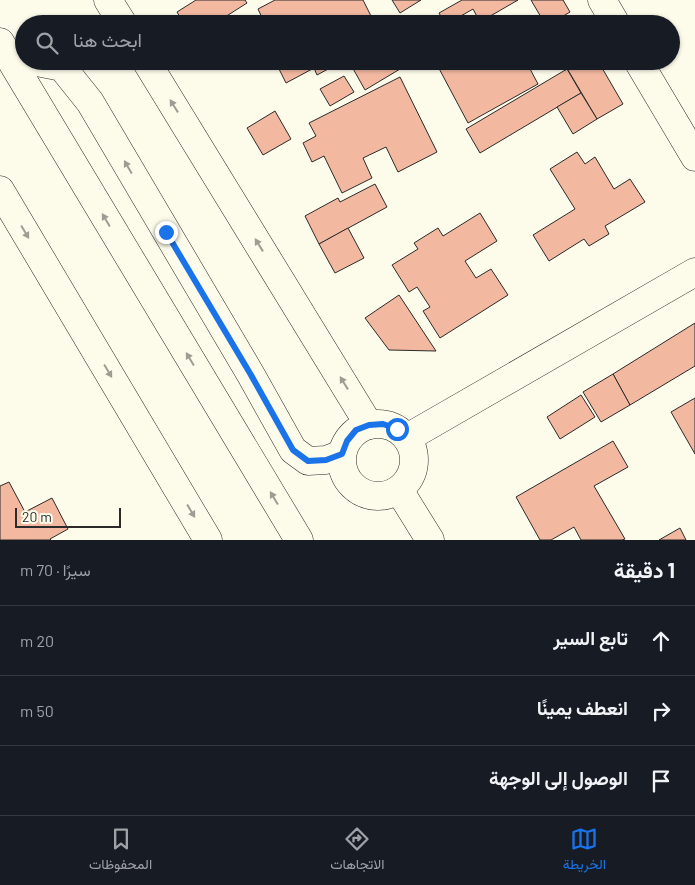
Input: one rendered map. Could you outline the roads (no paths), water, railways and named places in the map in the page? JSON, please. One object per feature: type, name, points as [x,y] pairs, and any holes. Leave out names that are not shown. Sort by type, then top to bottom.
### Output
[{"type":"main road","points":[[108,0],[117,15]]},
{"type":"main road","points":[[602,0],[611,15]]},
{"type":"main road","points":[[25,70],[299,540]]},
{"type":"main road","points":[[64,70],[90,102],[251,375],[293,450],[308,461],[326,460],[342,454]]},
{"type":"main road","points":[[152,70],[369,425]]},
{"type":"main road","points":[[643,70],[695,158]]},
{"type":"main road","points":[[0,190],[208,540]]},
{"type":"main road","points":[[408,438],[695,272]]},
{"type":"main road","points":[[383,424],[397,429],[408,438],[413,451],[414,466],[409,479],[400,490],[387,496],[372,496],[359,491],[348,482],[342,469],[342,454],[347,441],[356,430],[369,425],[383,424]]},
{"type":"main road","points":[[400,490],[430,540]]}]
